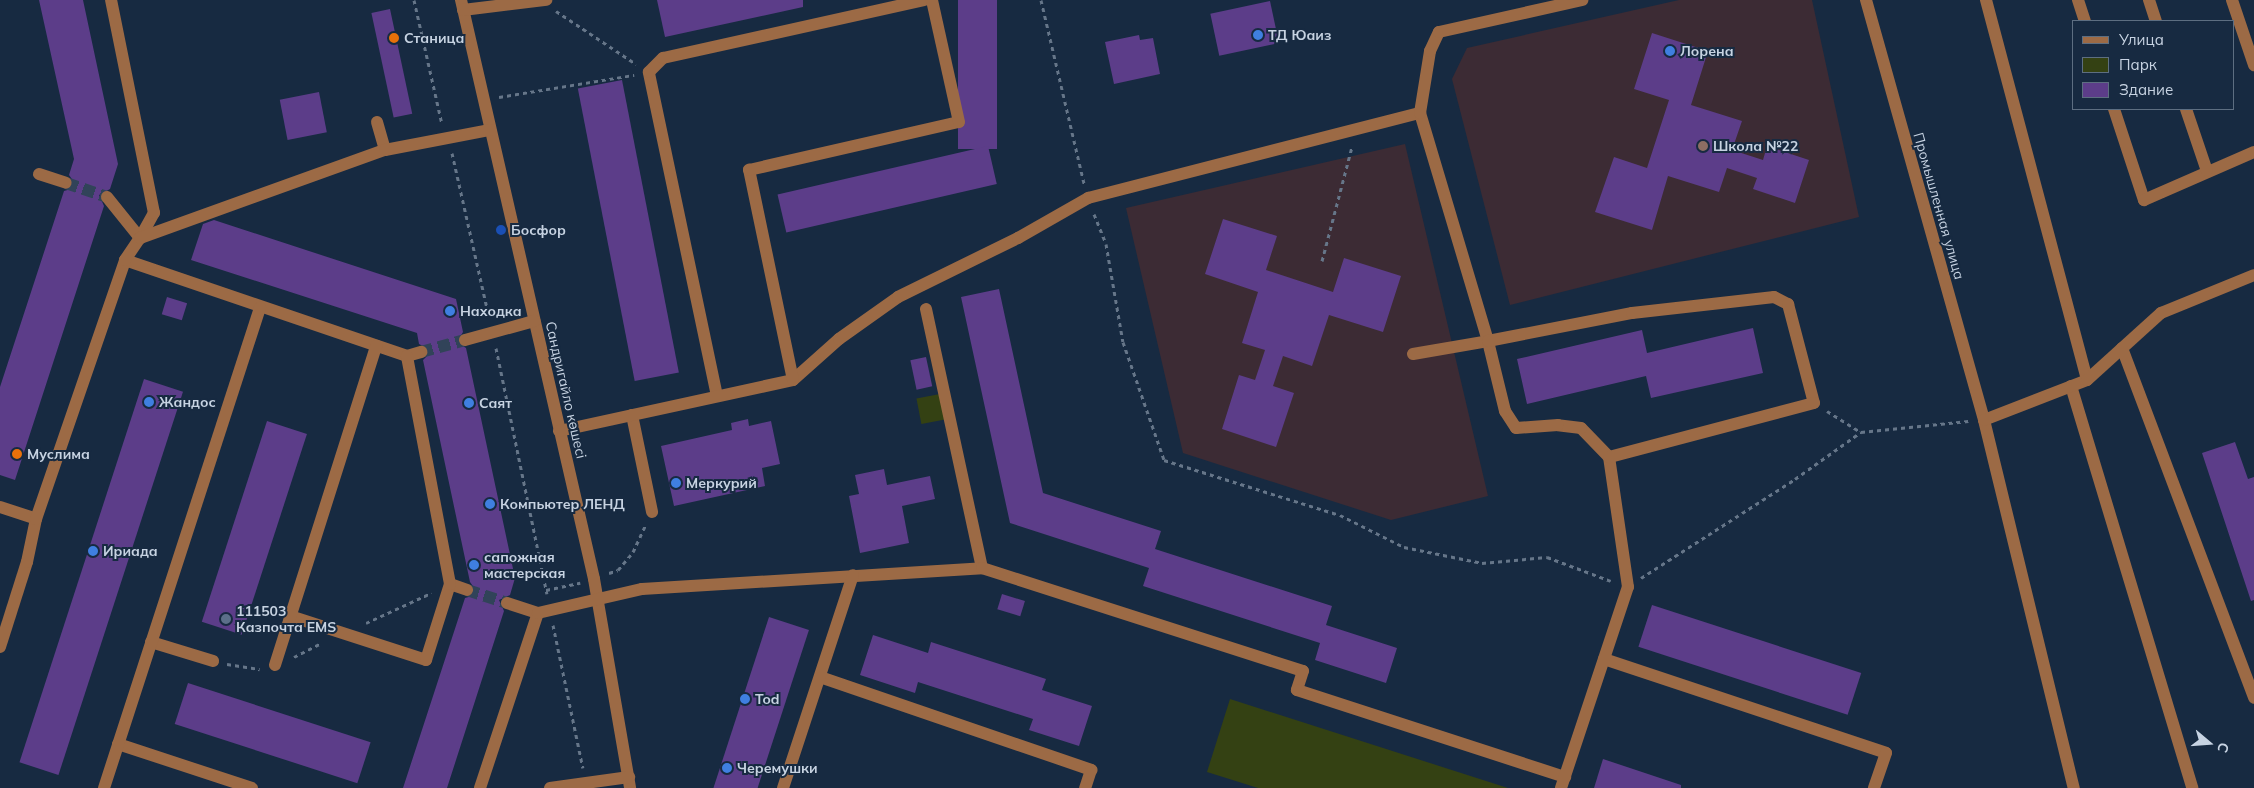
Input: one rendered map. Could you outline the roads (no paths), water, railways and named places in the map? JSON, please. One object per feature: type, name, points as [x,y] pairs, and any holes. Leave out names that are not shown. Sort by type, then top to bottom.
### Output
[{"type":"street","points":[[0,647],[5,611],[28,562],[36,518],[125,260],[154,213],[111,0]]},
{"type":"street","points":[[462,5],[544,0]]},
{"type":"street","points":[[717,396],[649,72],[663,58],[924,0]]},
{"type":"street","points":[[793,380],[749,170],[959,122],[932,0]]},
{"type":"street","points":[[507,603],[544,611],[642,589],[982,568],[1303,672],[1297,690],[1563,782],[1628,586],[1609,457],[1581,428],[1558,425],[1516,428],[1505,412],[1488,341],[1420,113],[1430,51],[1439,32],[1549,3],[1582,0]]},
{"type":"street","name":"Промышленная улица","points":[[1866,0],[1984,420],[2074,788]]},
{"type":"street","points":[[1986,0],[2087,380]]},
{"type":"street","points":[[2078,0],[2085,20]]},
{"type":"street","points":[[2149,0],[2156,20]]},
{"type":"street","points":[[2232,0],[2254,65]]},
{"type":"street","name":"Сандригайло көшесі","points":[[462,5],[594,579],[630,783]]},
{"type":"street","points":[[2114,110],[2144,200],[2254,152]]},
{"type":"street","points":[[2186,110],[2207,171]]},
{"type":"street","points":[[559,430],[793,380],[839,339],[898,297],[1018,238],[1088,198],[1420,113]]},
{"type":"street","points":[[377,122],[385,150]]},
{"type":"street","points":[[140,238],[385,150],[490,130]]},
{"type":"street","points":[[39,174],[66,183]]},
{"type":"street","points":[[107,197],[140,238]]},
{"type":"street","points":[[125,260],[260,308],[407,356],[421,352]]},
{"type":"street","points":[[1984,420],[2087,380],[2161,313],[2254,275]]},
{"type":"street","points":[[1413,354],[1632,312],[1774,297],[1788,304],[1814,403],[1609,457]]},
{"type":"street","points":[[104,788],[260,308]]},
{"type":"street","points":[[926,309],[982,568]]},
{"type":"street","points":[[465,340],[534,321]]},
{"type":"street","points":[[275,665],[376,346]]},
{"type":"street","points":[[2122,348],[2254,698]]},
{"type":"street","points":[[290,616],[426,660],[450,584],[407,356]]},
{"type":"street","points":[[2071,386],[2192,788]]},
{"type":"street","points":[[632,415],[652,512]]},
{"type":"street","points":[[0,507],[36,518]]},
{"type":"street","points":[[783,788],[853,576]]},
{"type":"street","points":[[450,584],[467,590]]},
{"type":"street","points":[[480,788],[544,611]]},
{"type":"street","points":[[152,642],[213,661]]},
{"type":"street","points":[[1604,659],[1886,753],[1874,788]]},
{"type":"street","points":[[820,677],[1091,770],[1085,788]]},
{"type":"street","points":[[118,744],[252,788]]},
{"type":"street","points":[[550,788],[586,783],[630,783]]},
{"type":"tunnel","points":[[66,183],[107,197]]},
{"type":"tunnel","points":[[421,352],[465,340]]},
{"type":"tunnel","points":[[467,590],[507,603]]},
{"type":"place","name":"ТД Юаиз","points":[[1258,35]]},
{"type":"place","name":"Станица","points":[[394,38]]},
{"type":"place","name":"Лорена","points":[[1670,51]]},
{"type":"place","name":"Школа №22","points":[[1703,146]]},
{"type":"place","name":"Босфор","points":[[501,230]]},
{"type":"place","name":"Находка","points":[[450,311]]},
{"type":"place","name":"Жандос","points":[[149,402]]},
{"type":"place","name":"Саят","points":[[469,403]]},
{"type":"place","name":"Муслима","points":[[17,454]]},
{"type":"place","name":"Меркурий","points":[[676,483]]},
{"type":"place","name":"Компьютер ЛЕНД","points":[[490,504]]},
{"type":"place","name":"Ириада","points":[[93,551]]},
{"type":"place","name":"сапожная мастерская","points":[[474,565]]},
{"type":"place","name":"111503 Казпочта EMS","points":[[226,619]]},
{"type":"place","name":"Tod","points":[[745,699]]},
{"type":"place","name":"Черемушки","points":[[727,768]]}]
